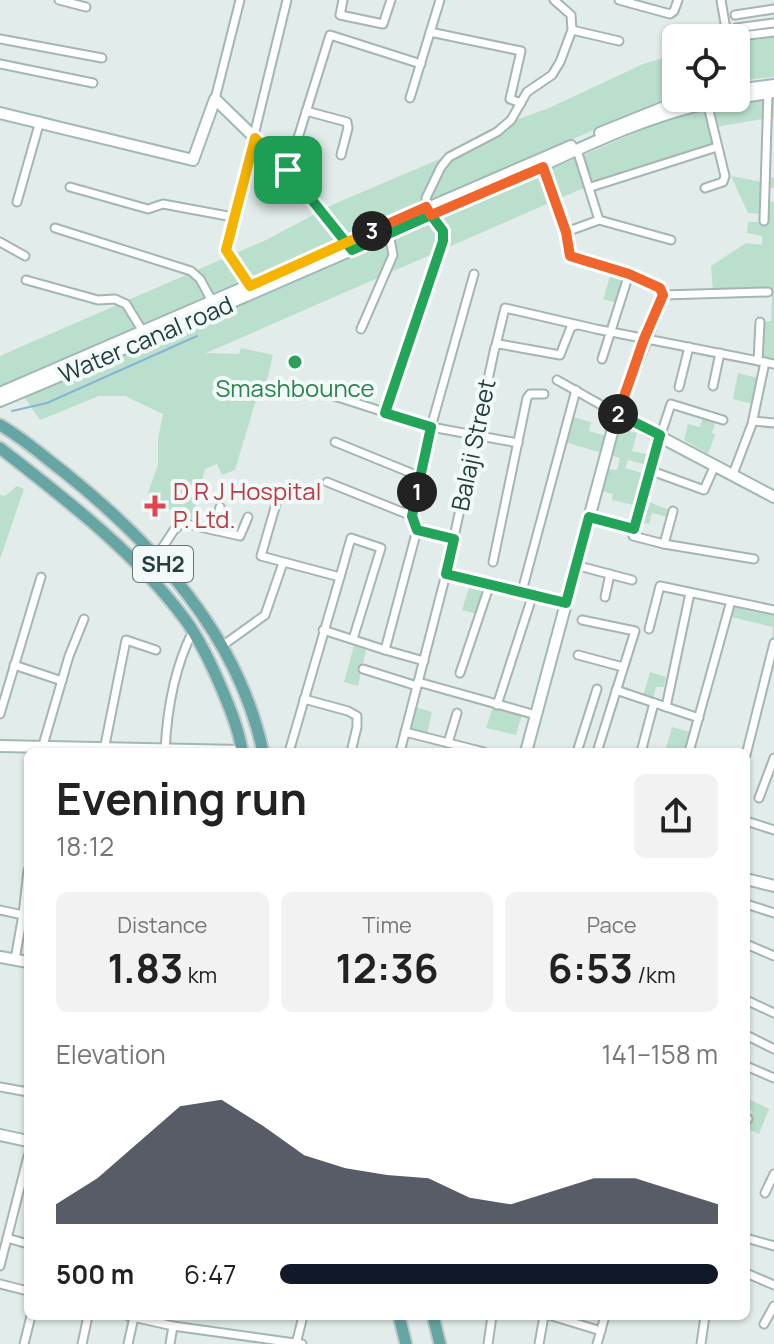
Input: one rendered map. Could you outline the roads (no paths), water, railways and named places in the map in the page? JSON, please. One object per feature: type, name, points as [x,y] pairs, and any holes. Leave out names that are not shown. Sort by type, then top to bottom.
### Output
[{"type":"main road","name":"SH2","points":[[2,424],[113,512],[157,556],[202,613],[222,646],[253,716],[262,748]]},
{"type":"main road","name":"SH2","points":[[0,448],[81,511],[151,580],[193,631],[216,675],[236,725],[241,748]]},
{"type":"main road","points":[[400,1320],[406,1344]]},
{"type":"main road","points":[[434,1320],[440,1344]]},
{"type":"street","points":[[59,0],[86,7]]},
{"type":"street","points":[[0,113],[193,160],[215,99],[240,0]]},
{"type":"street","points":[[252,290],[226,250],[287,0]]},
{"type":"street","points":[[343,0],[340,15],[383,24],[391,0]]},
{"type":"street","points":[[410,98],[440,0]]},
{"type":"street","points":[[385,413],[443,241],[443,231],[428,211],[426,198],[449,157],[497,132],[511,120],[527,92],[552,75],[572,30],[571,15],[554,0]]},
{"type":"street","points":[[619,0],[670,14],[678,0]]},
{"type":"street","points":[[721,0],[727,35],[774,32]]},
{"type":"street","points":[[735,15],[774,9]]},
{"type":"street","points":[[750,26],[774,23]]},
{"type":"street","points":[[572,30],[619,41]]},
{"type":"street","points":[[430,32],[521,51],[510,99],[521,103]]},
{"type":"street","points":[[288,170],[330,35],[421,64]]},
{"type":"street","points":[[0,39],[102,58]]},
{"type":"street","points":[[0,64],[93,83]]},
{"type":"street","points":[[750,90],[771,89]]},
{"type":"street","points":[[750,94],[771,89]]},
{"type":"street","points":[[764,221],[771,136],[771,89]]},
{"type":"street","points":[[215,99],[288,170],[350,246],[389,233],[428,211],[543,167],[671,112]]},
{"type":"street","name":"Water canal road","points":[[0,401],[662,109]]},
{"type":"street","points":[[306,111],[347,122],[341,155]]},
{"type":"street","points":[[705,188],[725,180],[709,112]]},
{"type":"street","points":[[17,202],[40,121]]},
{"type":"street","points":[[591,187],[717,147]]},
{"type":"street","points":[[577,150],[599,220]]},
{"type":"street","points":[[527,748],[617,414],[663,295],[660,288],[629,274],[570,256],[566,232],[543,167]]},
{"type":"street","points":[[70,187],[148,209],[163,204],[233,217]]},
{"type":"street","points":[[566,232],[599,220],[671,240]]},
{"type":"street","points":[[55,228],[191,271],[200,279],[213,303]]},
{"type":"street","points":[[361,329],[393,255],[389,233]]},
{"type":"street","points":[[0,242],[25,256]]},
{"type":"street","points":[[385,650],[417,530],[412,516],[431,427],[474,274]]},
{"type":"street","points":[[602,359],[629,274]]},
{"type":"street","points":[[26,280],[98,300],[121,300],[145,336]]},
{"type":"street","name":"Water canal road","points":[[0,393],[145,336],[213,303],[252,290]]},
{"type":"street","points":[[663,295],[768,292]]},
{"type":"street","name":"Balaji Street","points":[[401,748],[446,574],[505,308],[577,325]]},
{"type":"street","points":[[733,474],[753,421],[761,361],[760,322]]},
{"type":"street","points":[[577,325],[774,364]]},
{"type":"street","name":"Balaji Street","points":[[496,345],[558,356],[563,352],[571,327],[577,325]]},
{"type":"street","points":[[679,387],[689,347]]},
{"type":"street","points":[[713,386],[720,353]]},
{"type":"street","points":[[557,380],[774,497]]},
{"type":"street","points":[[522,591],[576,390]]},
{"type":"street","points":[[325,393],[431,427],[518,443]]},
{"type":"street","points":[[493,562],[527,398],[530,394],[544,394]]},
{"type":"street","points":[[723,420],[671,404],[649,470],[633,536],[754,559]]},
{"type":"street","points":[[753,421],[774,423]]},
{"type":"street","points":[[335,442],[421,477]]},
{"type":"street","points":[[649,470],[704,490],[715,465]]},
{"type":"street","points":[[327,482],[412,516]]},
{"type":"street","points":[[276,504],[261,556],[340,577]]},
{"type":"street","points":[[214,530],[220,507]]},
{"type":"street","points":[[664,544],[673,511]]},
{"type":"street","points":[[157,556],[182,523],[240,536],[248,517]]},
{"type":"street","points":[[589,517],[634,529]]},
{"type":"street","points":[[417,530],[454,539]]},
{"type":"street","points":[[290,748],[351,538],[381,548],[353,639]]},
{"type":"street","points":[[222,646],[265,615],[283,563]]},
{"type":"street","points":[[576,565],[632,580]]},
{"type":"street","points":[[446,574],[566,603]]},
{"type":"street","points":[[605,597],[610,574]]},
{"type":"street","points":[[0,714],[41,577]]},
{"type":"street","points":[[460,673],[490,584]]},
{"type":"street","points":[[649,629],[660,586],[774,610]]},
{"type":"street","points":[[666,707],[690,593]]},
{"type":"street","points":[[497,705],[533,594]]},
{"type":"street","points":[[690,748],[731,601]]},
{"type":"street","points":[[43,748],[84,619]]},
{"type":"street","points":[[582,620],[635,631],[598,748]]},
{"type":"street","points":[[323,630],[424,661]]},
{"type":"street","points":[[165,748],[167,723],[182,650],[193,631]]},
{"type":"street","points":[[104,748],[126,640],[156,650]]},
{"type":"street","points":[[748,748],[774,643]]},
{"type":"street","points":[[578,655],[623,667]]},
{"type":"street","points":[[14,665],[62,681]]},
{"type":"street","points":[[363,669],[455,690],[536,715]]},
{"type":"street","points":[[578,748],[597,689]]},
{"type":"street","points":[[616,690],[699,718]]},
{"type":"street","points":[[304,699],[357,716],[352,748]]},
{"type":"street","points":[[642,748],[654,703]]},
{"type":"street","points":[[448,743],[457,713]]},
{"type":"street","points":[[405,732],[468,748]]},
{"type":"street","points":[[0,746],[24,748]]},
{"type":"street","points":[[759,798],[774,758]]},
{"type":"street","points":[[750,822],[774,830]]},
{"type":"street","points":[[750,880],[774,886]]},
{"type":"street","points":[[750,905],[774,913]]},
{"type":"street","points":[[0,910],[24,916]]},
{"type":"street","points":[[15,959],[24,924]]},
{"type":"street","points":[[750,946],[774,956]]},
{"type":"street","points":[[0,957],[24,961]]},
{"type":"street","points":[[750,1002],[774,1013]]},
{"type":"street","points":[[750,1037],[774,1049]]},
{"type":"street","points":[[750,1068],[774,1078]]},
{"type":"street","points":[[0,1087],[24,1091]]},
{"type":"street","points":[[0,1135],[24,1140]]},
{"type":"street","points":[[0,1266],[24,1172]]},
{"type":"street","points":[[765,1193],[774,1174]]},
{"type":"street","points":[[7,1238],[24,1243]]},
{"type":"street","points":[[750,1239],[774,1246]]},
{"type":"street","points":[[750,1275],[772,1284],[774,1274]]},
{"type":"street","points":[[0,1284],[24,1290]]},
{"type":"street","points":[[764,1324],[774,1306]]},
{"type":"street","points":[[24,1344],[30,1320]]},
{"type":"street","points":[[82,1344],[87,1320]]},
{"type":"street","points":[[128,1344],[131,1320]]},
{"type":"street","points":[[145,1320],[262,1342],[298,1344],[302,1320]]},
{"type":"street","points":[[488,1344],[491,1320]]},
{"type":"street","points":[[539,1344],[543,1320]]},
{"type":"street","points":[[565,1320],[601,1331]]},
{"type":"street","points":[[597,1344],[604,1320]]},
{"type":"street","points":[[701,1344],[704,1320]]},
{"type":"street","points":[[170,1344],[173,1326]]},
{"type":"street","points":[[217,1344],[219,1333]]},
{"type":"waterway","points":[[12,411],[47,403],[197,336]]},
{"type":"place","name":"Smashbounce","points":[[295,362]]},
{"type":"place","name":"D R J Hospital P. Ltd.","points":[[155,506]]}]
